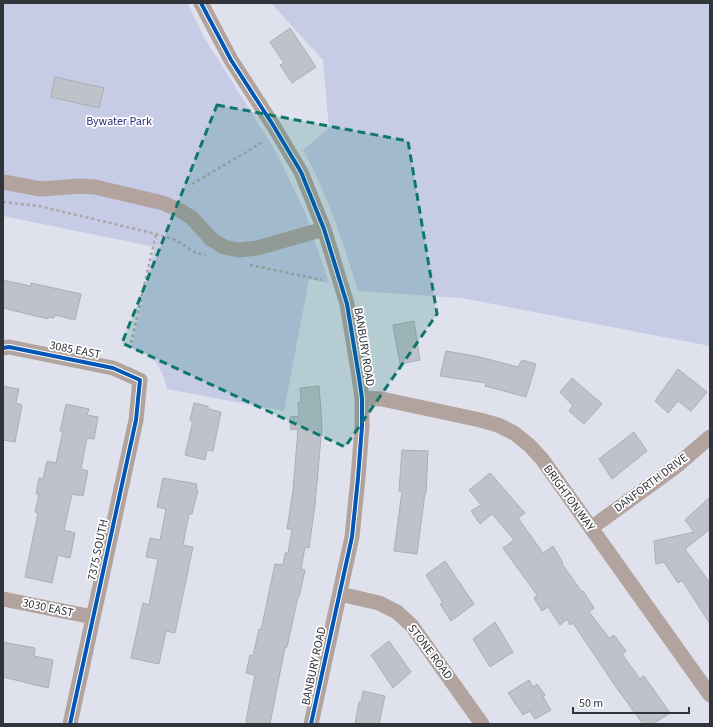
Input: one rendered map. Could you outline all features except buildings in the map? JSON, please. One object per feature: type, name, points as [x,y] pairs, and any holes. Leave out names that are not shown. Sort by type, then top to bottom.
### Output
[{"type":"street","name":"BANBURY ROAD","points":[[201,3],[231,60],[274,125],[301,172],[324,229],[346,304],[362,398],[362,426],[352,537],[311,724]]},
{"type":"street","points":[[3,182],[41,189],[80,186],[95,187],[163,203],[192,218],[210,238],[224,247],[239,250],[257,248],[324,229]]},
{"type":"street","name":"3085 EAST","points":[[3,348],[9,347],[113,368],[140,380]]},
{"type":"street","name":"7375 SOUTH","points":[[70,724],[136,420],[140,380]]},
{"type":"street","name":"BRIGHTON WAY","points":[[362,398],[382,399],[498,425],[529,445],[542,459],[710,695]]},
{"type":"street","name":"DANFORTH DRIVE","points":[[591,528],[674,468],[710,437]]},
{"type":"street","name":"STONE ROAD","points":[[340,594],[379,603],[397,612],[412,626],[482,724]]},
{"type":"street","name":"3030 EAST","points":[[3,598],[93,617]]},
{"type":"path","points":[[192,184],[263,142]]},
{"type":"path","points":[[3,202],[39,206],[156,234],[176,240],[196,253],[210,256]]},
{"type":"path","points":[[131,343],[156,234]]},
{"type":"path","points":[[248,264],[322,280]]},
{"type":"highlighted area","points":[[217,105],[408,141],[437,314],[345,447],[122,343]]},
{"type":"green space","name":"Bywater Park","points":[[3,3],[187,3],[205,39],[275,150],[305,212],[329,283],[309,279],[284,411],[167,389],[157,363],[144,352],[131,348],[155,247],[3,216]]},
{"type":"green space","points":[[271,3],[710,3],[710,346],[462,298],[358,291],[341,237],[327,201],[303,150],[329,128],[323,60]]},
{"type":"cycle path","points":[[201,3],[231,60],[301,172],[324,229],[347,304],[359,377],[362,398],[362,426],[352,537],[311,724]]},
{"type":"cycle path","points":[[3,348],[9,347],[113,368],[140,380],[136,420],[70,724]]}]
